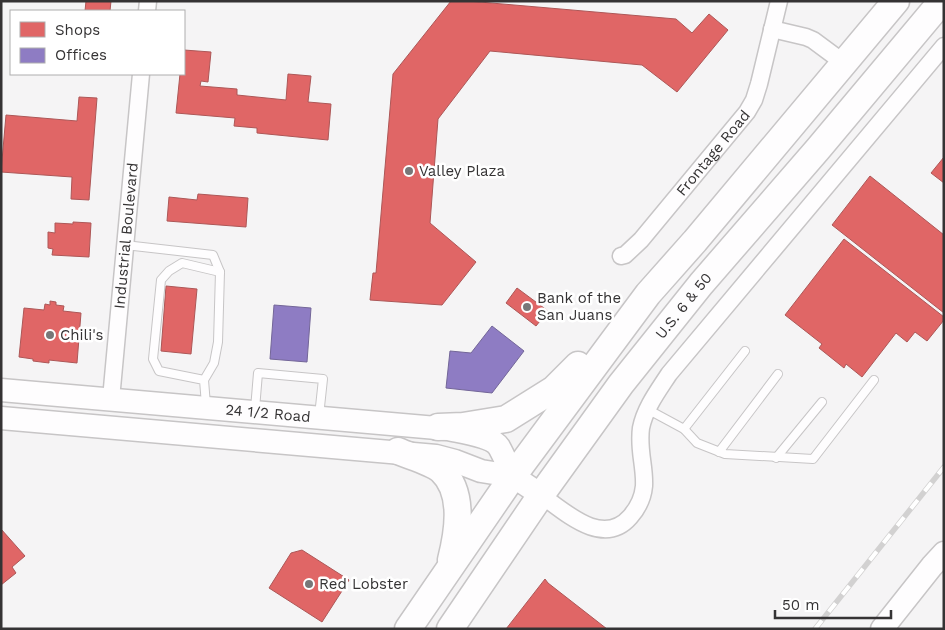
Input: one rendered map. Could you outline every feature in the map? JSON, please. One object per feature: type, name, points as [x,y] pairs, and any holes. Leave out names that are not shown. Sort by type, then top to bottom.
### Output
[{"type":"highway","points":[[408,629],[512,476],[648,294],[695,241],[896,1]]},
{"type":"highway","name":"U.S. 6 & 50","points":[[450,629],[541,495],[621,384],[701,284],[818,149],[942,1]]},
{"type":"highway","points":[[701,284],[724,237],[832,107],[845,88],[847,73],[844,63]]},
{"type":"highway","points":[[438,428],[506,419],[554,390],[573,371],[621,311],[648,294]]},
{"type":"highway","points":[[398,451],[440,470],[455,491],[458,523],[448,571]]},
{"type":"main road","name":"24 1/2 Road","points":[[1,390],[254,411],[438,428],[469,433],[491,440],[498,445],[512,476]]},
{"type":"main road","points":[[1,417],[29,412],[85,412],[104,407],[111,399]]},
{"type":"main road","points":[[102,427],[110,418],[118,414],[180,413],[206,407]]},
{"type":"main road","name":"24 1/2 Road","points":[[1,417],[398,451],[436,456],[481,471],[512,476],[541,495]]},
{"type":"main road","points":[[882,629],[940,555]]},
{"type":"street","name":"Frontage Road","points":[[621,256],[625,255],[641,240],[747,112],[754,100],[779,1]]},
{"type":"street","points":[[772,29],[813,40],[844,63]]},
{"type":"street","points":[[541,495],[581,521],[601,530],[609,530],[627,521],[640,503],[644,487],[640,438],[644,416],[669,374],[944,46]]},
{"type":"street","name":"Industrial Boulevard","points":[[111,399],[141,75]]},
{"type":"lane","points":[[125,245],[213,255],[220,272],[218,342],[214,363],[204,380],[206,407]]},
{"type":"lane","points":[[204,380],[159,372],[153,359],[161,280],[169,271],[182,262],[220,272]]},
{"type":"lane","points":[[684,429],[745,351]]},
{"type":"lane","points":[[254,411],[258,373],[322,379],[319,417]]},
{"type":"lane","points":[[719,452],[778,374]]},
{"type":"lane","points":[[647,409],[684,429],[697,442],[725,454],[813,460],[874,380]]},
{"type":"lane","points":[[776,458],[822,402]]},
{"type":"building: Shops","points":[[86,1],[111,1],[110,10],[85,10]]},
{"type":"building: Shops","name":"Valley Plaza","points":[[451,1],[676,19],[692,33],[709,14],[728,30],[677,92],[642,65],[490,51],[438,119],[430,223],[476,262],[442,305],[370,300],[373,273],[376,273],[393,74]]},
{"type":"building: Shops","points":[[185,50],[211,52],[208,82],[201,81],[200,86],[237,89],[237,95],[286,100],[288,74],[311,76],[308,102],[331,104],[328,140],[257,133],[257,128],[234,126],[235,118],[176,113],[180,75],[185,75]]},
{"type":"building: Shops","points":[[79,97],[97,98],[89,200],[71,199],[72,177],[1,172],[6,115],[77,121]]},
{"type":"building: Shops","points":[[944,157],[944,183],[931,173]]},
{"type":"building: Shops","points":[[870,176],[944,235],[944,313],[832,225]]},
{"type":"building: Shops","points":[[198,194],[248,198],[246,227],[167,221],[169,197],[197,200]]},
{"type":"building: Shops","points":[[73,222],[91,223],[89,257],[52,255],[53,249],[48,248],[48,232],[55,233],[55,223],[73,224]]},
{"type":"building: Shops","points":[[844,239],[944,317],[944,320],[927,341],[915,332],[907,342],[896,333],[862,377],[846,364],[844,368],[819,348],[822,344],[785,315]]},
{"type":"building: Shops","points":[[166,286],[197,289],[191,354],[161,351]]},
{"type":"building: Shops","points":[[517,288],[548,311],[536,326],[506,303]]},
{"type":"building: Shops","name":"Chili's","points":[[50,301],[56,302],[56,305],[64,306],[63,311],[81,313],[77,363],[49,360],[49,363],[19,357],[24,308],[44,310],[45,304],[50,305]]},
{"type":"building: Shops","points":[[1,529],[25,556],[12,567],[16,573],[1,585]]},
{"type":"building: Shops","name":"Red Lobster","points":[[302,550],[349,580],[322,622],[269,588],[291,553]]},
{"type":"building: Shops","points":[[545,579],[548,583],[607,629],[506,629]]},
{"type":"building: Offices","points":[[274,305],[311,308],[307,362],[270,359]]},
{"type":"building: Offices","points":[[492,326],[524,351],[492,393],[446,388],[450,351],[471,353]]},
{"type":"railway","points":[[815,629],[944,467]]},
{"type":"place","name":"Valley Plaza","points":[[409,171]]},
{"type":"place","name":"Bank of the San Juans","points":[[527,307]]},
{"type":"place","name":"Chili's","points":[[50,335]]},
{"type":"place","name":"Red Lobster","points":[[309,584]]}]
